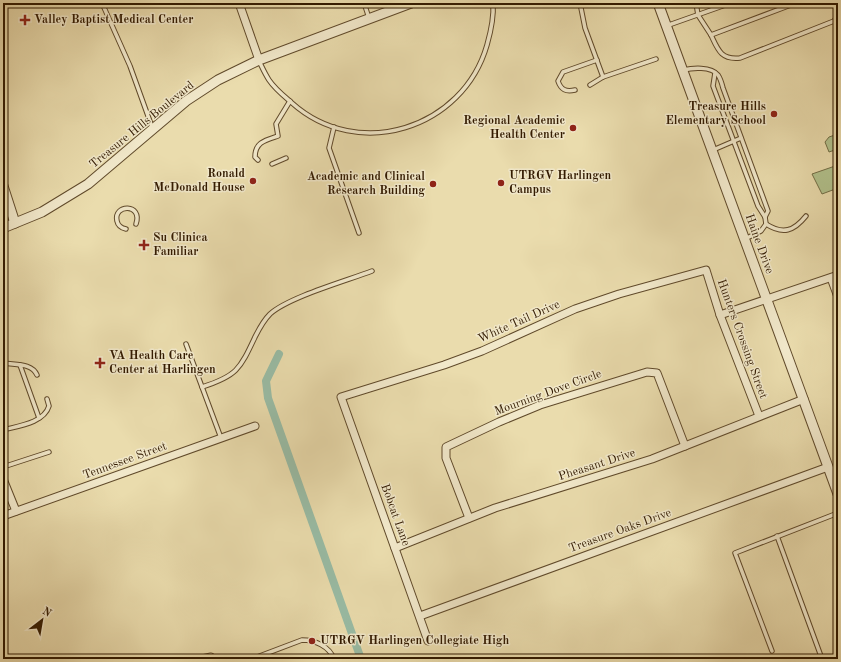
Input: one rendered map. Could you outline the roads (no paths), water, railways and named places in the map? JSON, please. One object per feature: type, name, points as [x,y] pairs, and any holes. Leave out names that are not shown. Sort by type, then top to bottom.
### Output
[{"type":"street","points":[[239,3],[259,60]]},
{"type":"street","name":"Treasure Hills Boulevard","points":[[3,228],[42,212],[88,184],[153,128],[202,90],[235,71],[259,60],[411,3]]},
{"type":"street","name":"Haine Drive","points":[[658,3],[838,494]]},
{"type":"street","points":[[3,186],[15,223]]},
{"type":"street","name":"Hunters Crossing Street","points":[[706,270],[720,315],[759,416]]},
{"type":"street","name":"White Tail Drive","points":[[341,397],[450,363],[482,351],[574,309],[619,294],[706,270]]},
{"type":"street","points":[[720,315],[838,275]]},
{"type":"street","points":[[830,278],[838,297]]},
{"type":"street","points":[[3,354],[3,378]]},
{"type":"street","name":"Mourning Dove Circle","points":[[469,518],[446,458],[446,447],[517,414],[578,393],[647,372],[657,373],[685,446]]},
{"type":"street","name":"Bobcat Lane","points":[[341,397],[428,640]]},
{"type":"street","name":"Pheasant Drive","points":[[395,548],[469,518],[530,497],[611,473],[685,446],[804,399]]},
{"type":"street","name":"Tennessee Street","points":[[3,516],[255,426]]},
{"type":"street","name":"Treasure Oaks Drive","points":[[420,616],[828,467]]},
{"type":"street","points":[[3,479],[16,511]]},
{"type":"street","points":[[202,659],[210,657]]},
{"type":"lane","points":[[102,3],[130,66],[153,128]]},
{"type":"lane","points":[[364,3],[370,19]]},
{"type":"lane","points":[[259,60],[269,80],[301,111],[334,127],[366,133],[400,129],[415,125],[432,116],[451,103],[469,83],[479,68],[490,32],[493,3]]},
{"type":"lane","points":[[580,3],[584,28],[603,77]]},
{"type":"lane","points":[[696,3],[698,15],[722,54],[730,59],[740,58],[834,21],[836,17],[836,3]]},
{"type":"lane","points":[[666,26],[731,3]]},
{"type":"lane","points":[[711,35],[796,3]]},
{"type":"lane","points":[[590,85],[603,77],[656,58]]},
{"type":"lane","points":[[575,90],[567,91],[562,89],[558,81],[560,76],[563,72],[597,60]]},
{"type":"lane","points":[[682,70],[704,68],[718,75],[768,211],[765,217]]},
{"type":"lane","points":[[715,73],[713,86],[758,206],[765,217],[766,224],[762,231],[744,239]]},
{"type":"lane","points":[[258,160],[255,157],[256,147],[260,143],[278,136],[276,124],[290,101]]},
{"type":"lane","points":[[334,127],[330,148],[359,233]]},
{"type":"lane","points":[[712,150],[741,138]]},
{"type":"lane","points":[[272,164],[286,158]]},
{"type":"lane","points":[[126,229],[120,226],[117,220],[118,213],[124,208],[131,208],[136,213],[138,219],[136,224]]},
{"type":"lane","points":[[766,224],[776,231],[788,231],[802,222],[806,216]]},
{"type":"lane","points":[[202,387],[222,381],[233,374],[242,365],[262,324],[279,308],[372,272]]},
{"type":"lane","points":[[186,344],[221,438]]},
{"type":"lane","points":[[4,363],[30,366],[35,369],[37,375]]},
{"type":"lane","points":[[20,365],[39,418]]},
{"type":"lane","points":[[3,430],[29,423],[39,418],[47,412],[49,406],[47,399]]},
{"type":"lane","points":[[3,467],[48,452]]},
{"type":"lane","points":[[772,651],[735,553],[838,513]]},
{"type":"lane","points":[[777,536],[822,659]]},
{"type":"lane","points":[[252,659],[302,640],[308,640],[328,649],[334,659]]},
{"type":"waterway","points":[[279,354],[266,381],[268,398],[361,659]]},
{"type":"place","name":"Valley Baptist Medical Center","points":[[25,20]]},
{"type":"place","name":"Treasure Hills Elementary School","points":[[774,114]]},
{"type":"place","name":"Regional Academic Health Center","points":[[573,128]]},
{"type":"place","name":"Ronald McDonald House","points":[[253,181]]},
{"type":"place","name":"UTRGV Harlingen Campus","points":[[501,183]]},
{"type":"place","name":"Academic and Clinical Research Building","points":[[433,184]]},
{"type":"place","name":"Su Clinica Familiar","points":[[144,245]]},
{"type":"place","name":"VA Health Care Center at Harlingen","points":[[100,363]]},
{"type":"place","name":"UTRGV Harlingen Collegiate High","points":[[312,641]]}]
